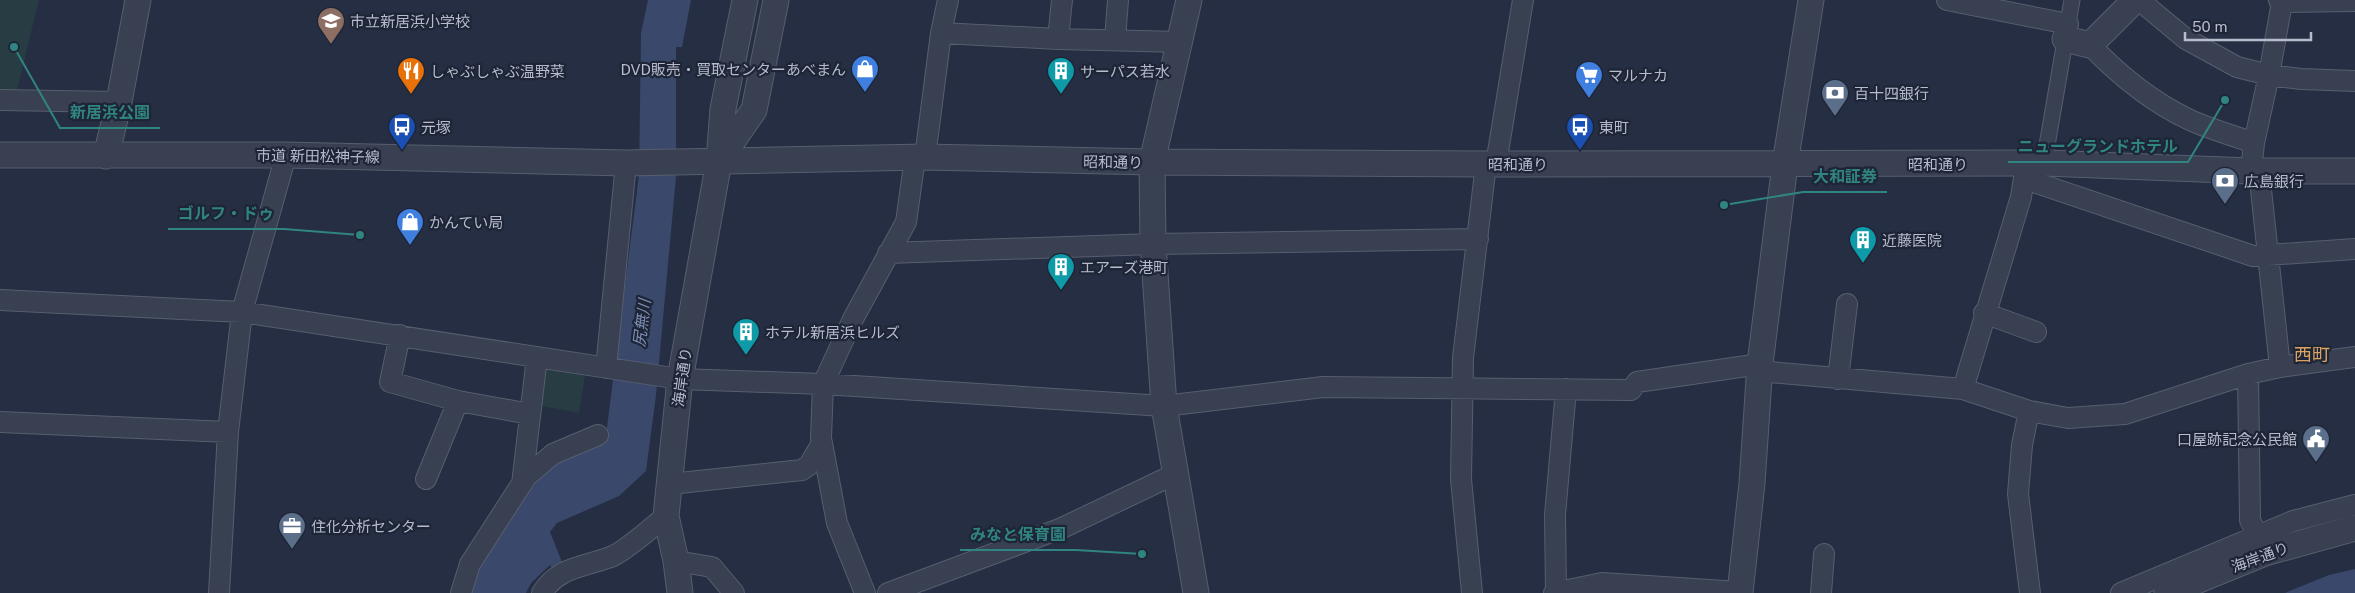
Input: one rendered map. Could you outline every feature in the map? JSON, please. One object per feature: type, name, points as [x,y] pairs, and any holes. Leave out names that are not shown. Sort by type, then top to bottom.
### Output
[{"type":"street","points":[[106,156],[119,102],[138,0]]},
{"type":"street","name":"海岸通り","points":[[680,593],[676,561],[666,516],[670,484],[670,377],[718,161],[723,109],[745,0]]},
{"type":"street","points":[[718,161],[754,110],[776,0]]},
{"type":"street","points":[[865,593],[837,523],[822,443],[823,384],[853,319],[906,222],[920,158],[948,0]]},
{"type":"street","points":[[1058,39],[1062,0]]},
{"type":"street","points":[[1115,40],[1118,0]]},
{"type":"street","points":[[1189,0],[1152,162],[1153,244],[1164,406],[1196,593]]},
{"type":"street","points":[[1472,593],[1461,479],[1463,358],[1478,239],[1523,0]]},
{"type":"street","points":[[1566,388],[1556,515],[1555,593],[1602,583],[1740,592],[1752,483],[1760,367],[1785,164],[1811,0]]},
{"type":"street","points":[[1947,0],[2067,31],[2090,45],[2157,101],[2188,119],[2254,143]]},
{"type":"street","points":[[1963,389],[1984,313],[2032,168],[2067,31],[2072,0]]},
{"type":"street","points":[[2090,45],[2137,0],[2186,39],[2237,67],[2269,75],[2301,79],[2355,81]]},
{"type":"street","points":[[2280,367],[2268,254],[2255,171],[2254,143],[2269,75],[2281,1],[2355,1]]},
{"type":"street","points":[[941,33],[1058,39],[1180,42]]},
{"type":"street","points":[[0,100],[119,102]]},
{"type":"street","name":"市道 新田松神子線","points":[[0,155],[286,155],[631,163],[680,162]]},
{"type":"street","points":[[219,593],[228,432],[242,312],[286,155]]},
{"type":"street","name":"昭和通り","points":[[680,162],[920,158],[1152,162],[1785,164],[2355,171]]},
{"type":"street","points":[[610,368],[627,175],[631,163]]},
{"type":"street","points":[[2032,168],[2253,256],[2355,249]]},
{"type":"street","points":[[888,253],[1153,244],[1478,239]]},
{"type":"street","points":[[0,300],[242,312],[670,377],[823,384],[1164,406],[1323,387],[1631,390],[1637,382],[1760,367],[1838,379],[1963,389],[2030,411],[2068,418],[2125,414],[2248,374],[2280,367],[2355,356]]},
{"type":"street","points":[[1838,379],[1848,304]]},
{"type":"street","points":[[1984,313],[2036,332]]},
{"type":"street","points":[[400,335],[390,382],[458,401],[530,414]]},
{"type":"street","points":[[522,484],[537,357]]},
{"type":"street","points":[[2248,374],[2250,520],[2261,544]]},
{"type":"street","points":[[426,479],[458,401]]},
{"type":"street","points":[[2030,411],[2022,445],[2018,494],[2030,593]]},
{"type":"street","points":[[0,422],[228,432]]},
{"type":"street","points":[[460,593],[470,564],[526,477],[553,454],[598,435]]},
{"type":"street","points":[[670,484],[802,470],[809,465],[822,443]]},
{"type":"street","points":[[888,593],[1062,528],[1175,474]]},
{"type":"street","points":[[2121,593],[2261,544],[2323,512],[2355,505]]},
{"type":"street","points":[[542,593],[554,577],[564,571],[614,555],[666,516]]},
{"type":"street","name":"海岸通り","points":[[2167,593],[2261,544],[2355,528]]},
{"type":"street","points":[[1821,593],[1824,554]]},
{"type":"street","points":[[676,561],[712,567],[734,593]]},
{"type":"shaded area","points":[[0,0],[39,0],[16,94],[0,94]]},
{"type":"shaded area","points":[[542,367],[585,375],[579,413],[536,405]]},
{"type":"water","name":"尻無川","points":[[648,0],[691,0],[682,47],[676,47],[676,177],[656,395],[646,471],[619,496],[557,523],[550,532],[562,562],[554,571],[550,565],[531,583],[526,593],[470,593],[478,570],[546,469],[605,443],[639,175],[641,33]]},
{"type":"water","points":[[2355,569],[2355,593],[2285,593],[2329,575]]},
{"type":"place","name":"市立新居浜小学校","points":[[331,45]]},
{"type":"place","name":"新居浜公園","points":[[14,47]]},
{"type":"place","name":"DVD販売・買取センターあべまん","points":[[865,93]]},
{"type":"place","name":"しゃぶしゃぶ温野菜","points":[[411,95]]},
{"type":"place","name":"サーパス若水","points":[[1061,95]]},
{"type":"place","name":"マルナカ","points":[[1589,99]]},
{"type":"place","name":"ニューグランドホテル","points":[[2225,100]]},
{"type":"place","name":"百十四銀行","points":[[1835,117]]},
{"type":"place","name":"元塚","points":[[402,151]]},
{"type":"place","name":"東町","points":[[1580,151]]},
{"type":"place","name":"大和証券","points":[[1724,205]]},
{"type":"place","name":"広島銀行","points":[[2225,205]]},
{"type":"place","name":"ゴルフ・ドゥ","points":[[360,235]]},
{"type":"place","name":"かんてい局","points":[[410,246]]},
{"type":"place","name":"近藤医院","points":[[1863,264]]},
{"type":"place","name":"エアーズ港町","points":[[1061,291]]},
{"type":"place","name":"ホテル新居浜ヒルズ","points":[[746,356]]},
{"type":"place","name":"口屋跡記念公民館","points":[[2316,463]]},
{"type":"place","name":"住化分析センター","points":[[292,550]]},
{"type":"place","name":"みなと保育園","points":[[1142,554]]},
{"type":"district","name":"西町","points":[[2312,354]]}]
